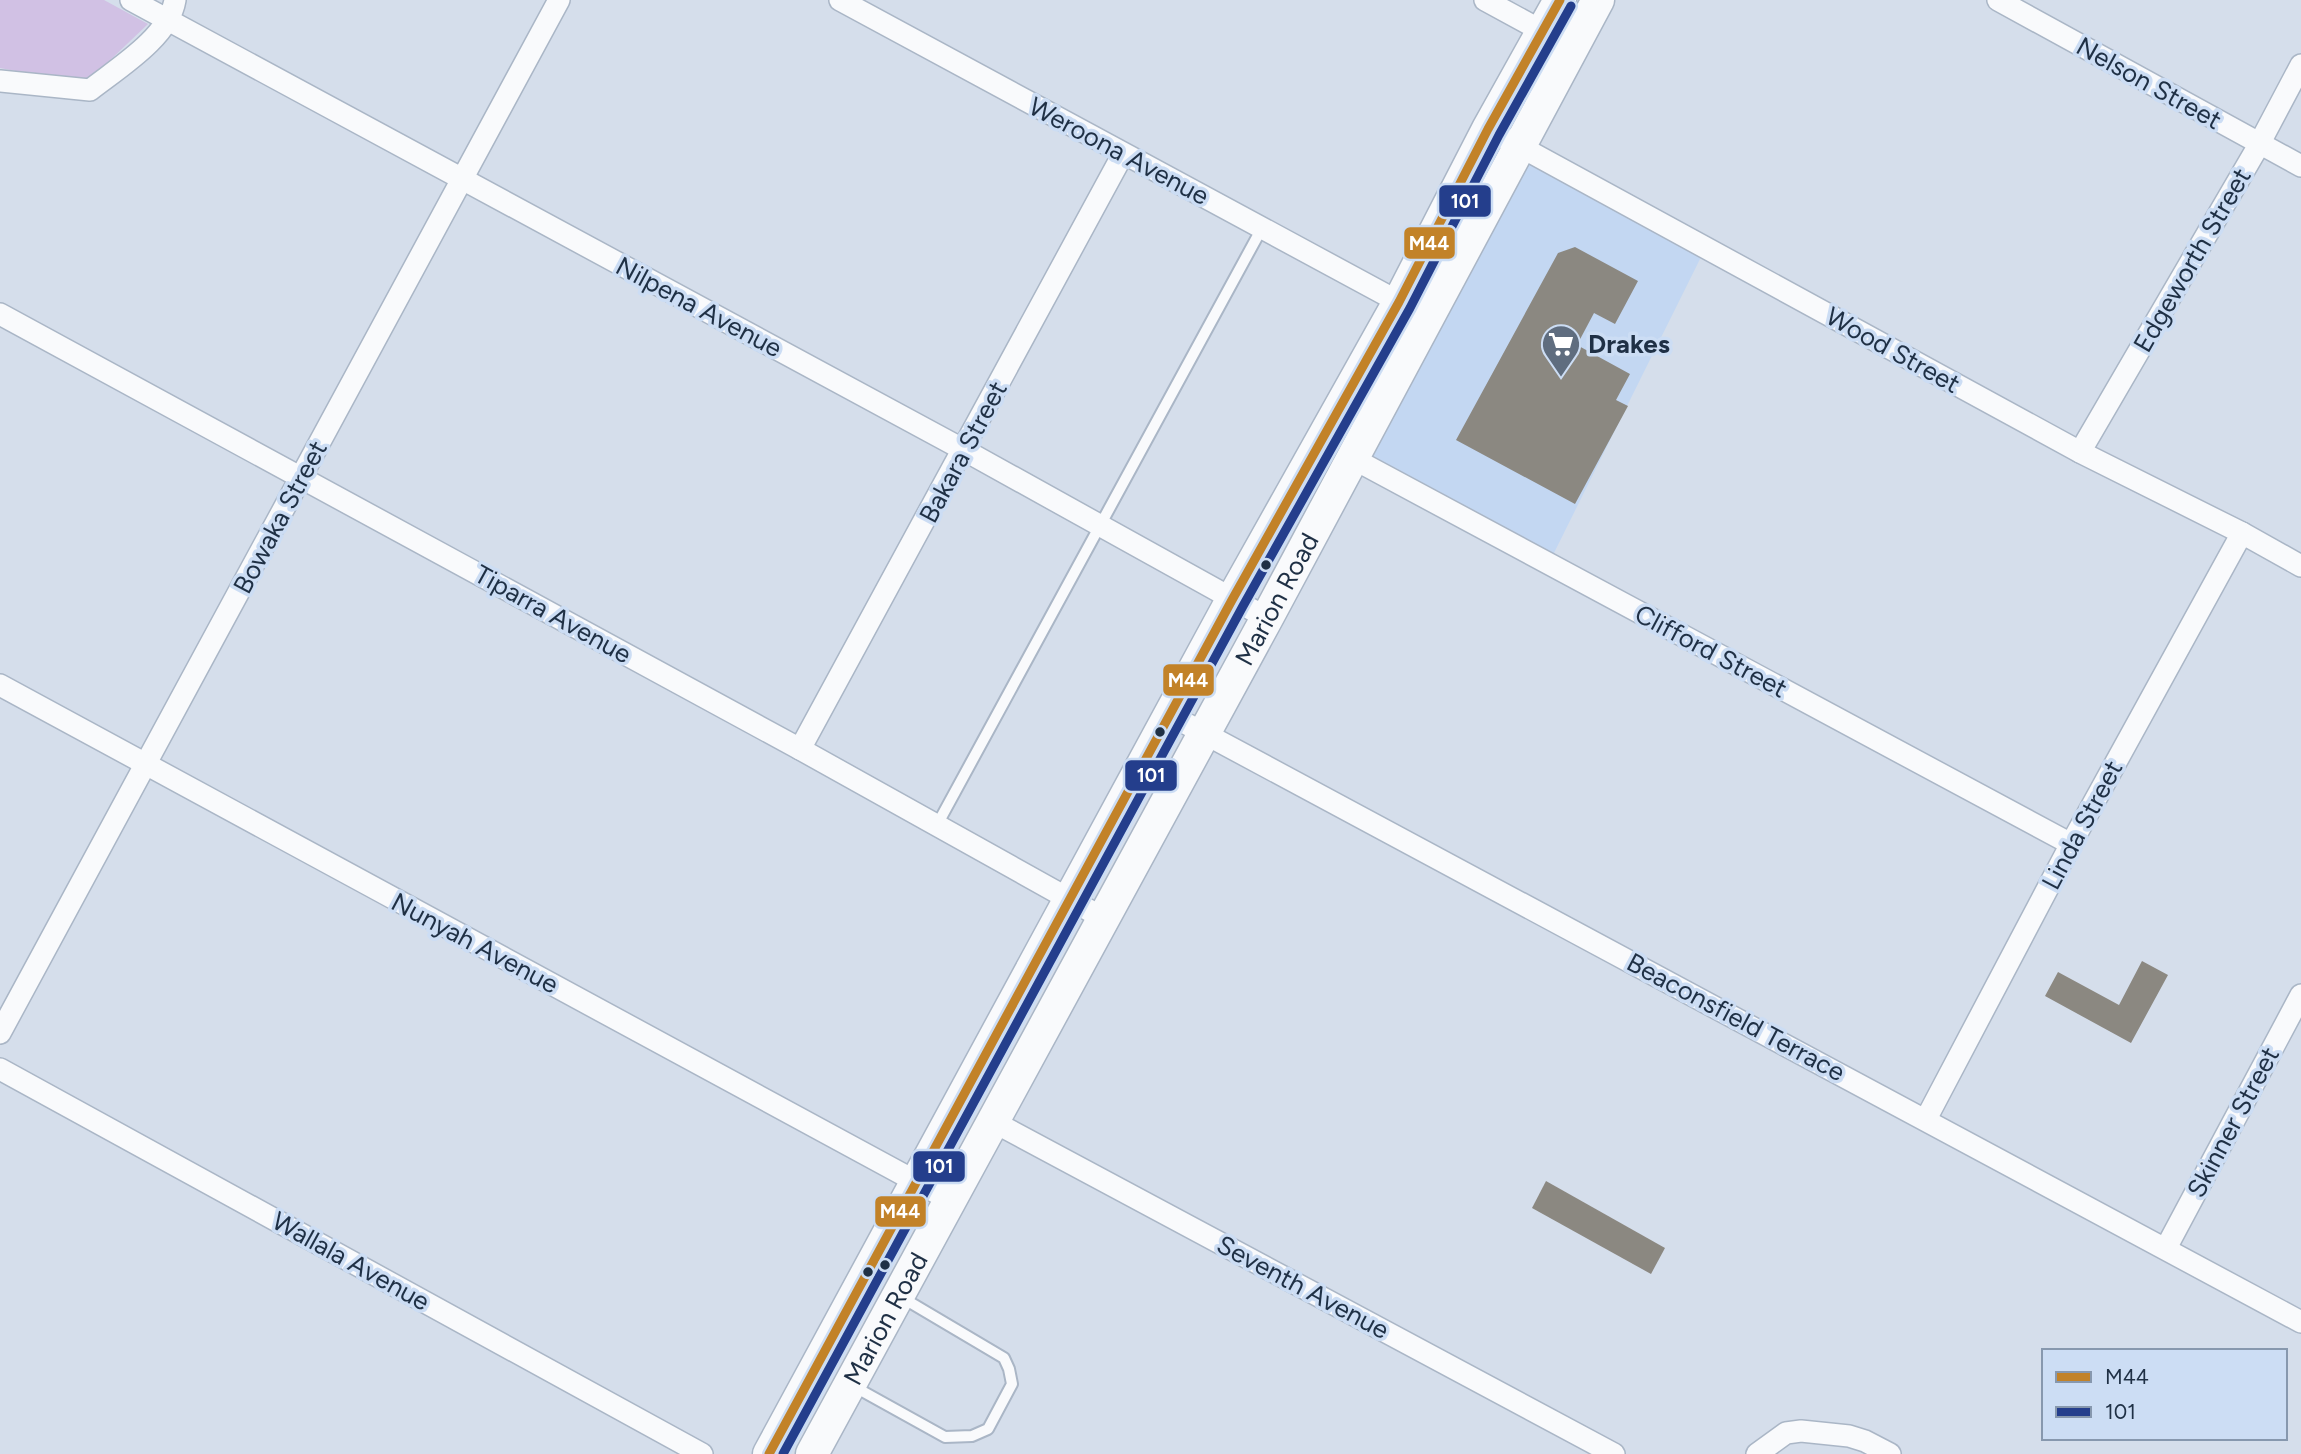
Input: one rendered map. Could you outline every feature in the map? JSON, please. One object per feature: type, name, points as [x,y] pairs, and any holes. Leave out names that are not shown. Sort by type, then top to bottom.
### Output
[{"type":"main road","name":"Marion Road","points":[[769,1454],[1232,600],[1399,302],[1488,129],[1560,0]]},
{"type":"main road","name":"Marion Road","points":[[813,1454],[1598,0]]},
{"type":"main road","points":[[1338,410],[1342,438],[1352,458]]},
{"type":"street","name":"Nilpena Avenue","points":[[131,0],[171,10],[462,180],[964,450],[1266,618]]},
{"type":"street","name":"Bowaka Street","points":[[0,1033],[559,0]]},
{"type":"street","name":"Weroona Avenue","points":[[840,0],[1399,302]]},
{"type":"street","points":[[1485,0],[1542,31]]},
{"type":"street","name":"Nelson Street","points":[[1998,0],[2301,166]]},
{"type":"street","points":[[0,81],[90,90],[158,36],[171,10]]},
{"type":"street","name":"Edgeworth Street","points":[[2080,452],[2260,144],[2301,65]]},
{"type":"street","name":"Wood Street","points":[[1488,129],[2080,452],[2242,533],[2301,566]]},
{"type":"street","name":"Bakara Street","points":[[800,749],[1123,154]]},
{"type":"street","name":"Tiparra Avenue","points":[[0,314],[800,749],[1103,918]]},
{"type":"street","name":"Clifford Street","points":[[1352,458],[2071,844]]},
{"type":"street","name":"Linda Street","points":[[1926,1119],[2071,844],[2242,533]]},
{"type":"street","name":"Nunyah Avenue","points":[[0,685],[950,1200]]},
{"type":"street","name":"Beaconsfield Terrace","points":[[1170,715],[2301,1322]]},
{"type":"street","name":"Skinner Street","points":[[2166,1248],[2301,995]]},
{"type":"street","name":"Wallala Avenue","points":[[0,1069],[702,1454]]},
{"type":"street","name":"Seventh Avenue","points":[[992,1121],[1614,1454]]},
{"type":"street","points":[[1757,1454],[1786,1433],[1801,1431],[1849,1436],[1890,1454]]},
{"type":"lane","points":[[937,825],[1262,228]]},
{"type":"lane","points":[[850,1384],[945,1437],[972,1436],[988,1429],[1012,1384],[1004,1358],[898,1296]]},
{"type":"shaded area","points":[[0,0],[104,0],[148,24],[85,84],[0,68]]},
{"type":"shaded area","points":[[1521,155],[1703,253],[1551,559],[1357,449]]},
{"type":"building","points":[[1575,247],[1638,281],[1615,324],[1594,313],[1577,345],[1630,374],[1616,400],[1628,406],[1575,504],[1456,440],[1558,253]]},
{"type":"building","points":[[2142,961],[2168,975],[2131,1043],[2045,996],[2058,972],[2119,1005]]},
{"type":"building","points":[[1546,1181],[1665,1248],[1651,1274],[1532,1208]]},
{"type":"transit line","name":"M44","points":[[769,1454],[1232,600],[1399,302],[1488,129],[1560,0]]},
{"type":"transit line","name":"101","points":[[783,1454],[1243,606],[1410,308],[1499,135],[1571,6]]},
{"type":"place","name":"Drakes","points":[[1561,378]]}]
